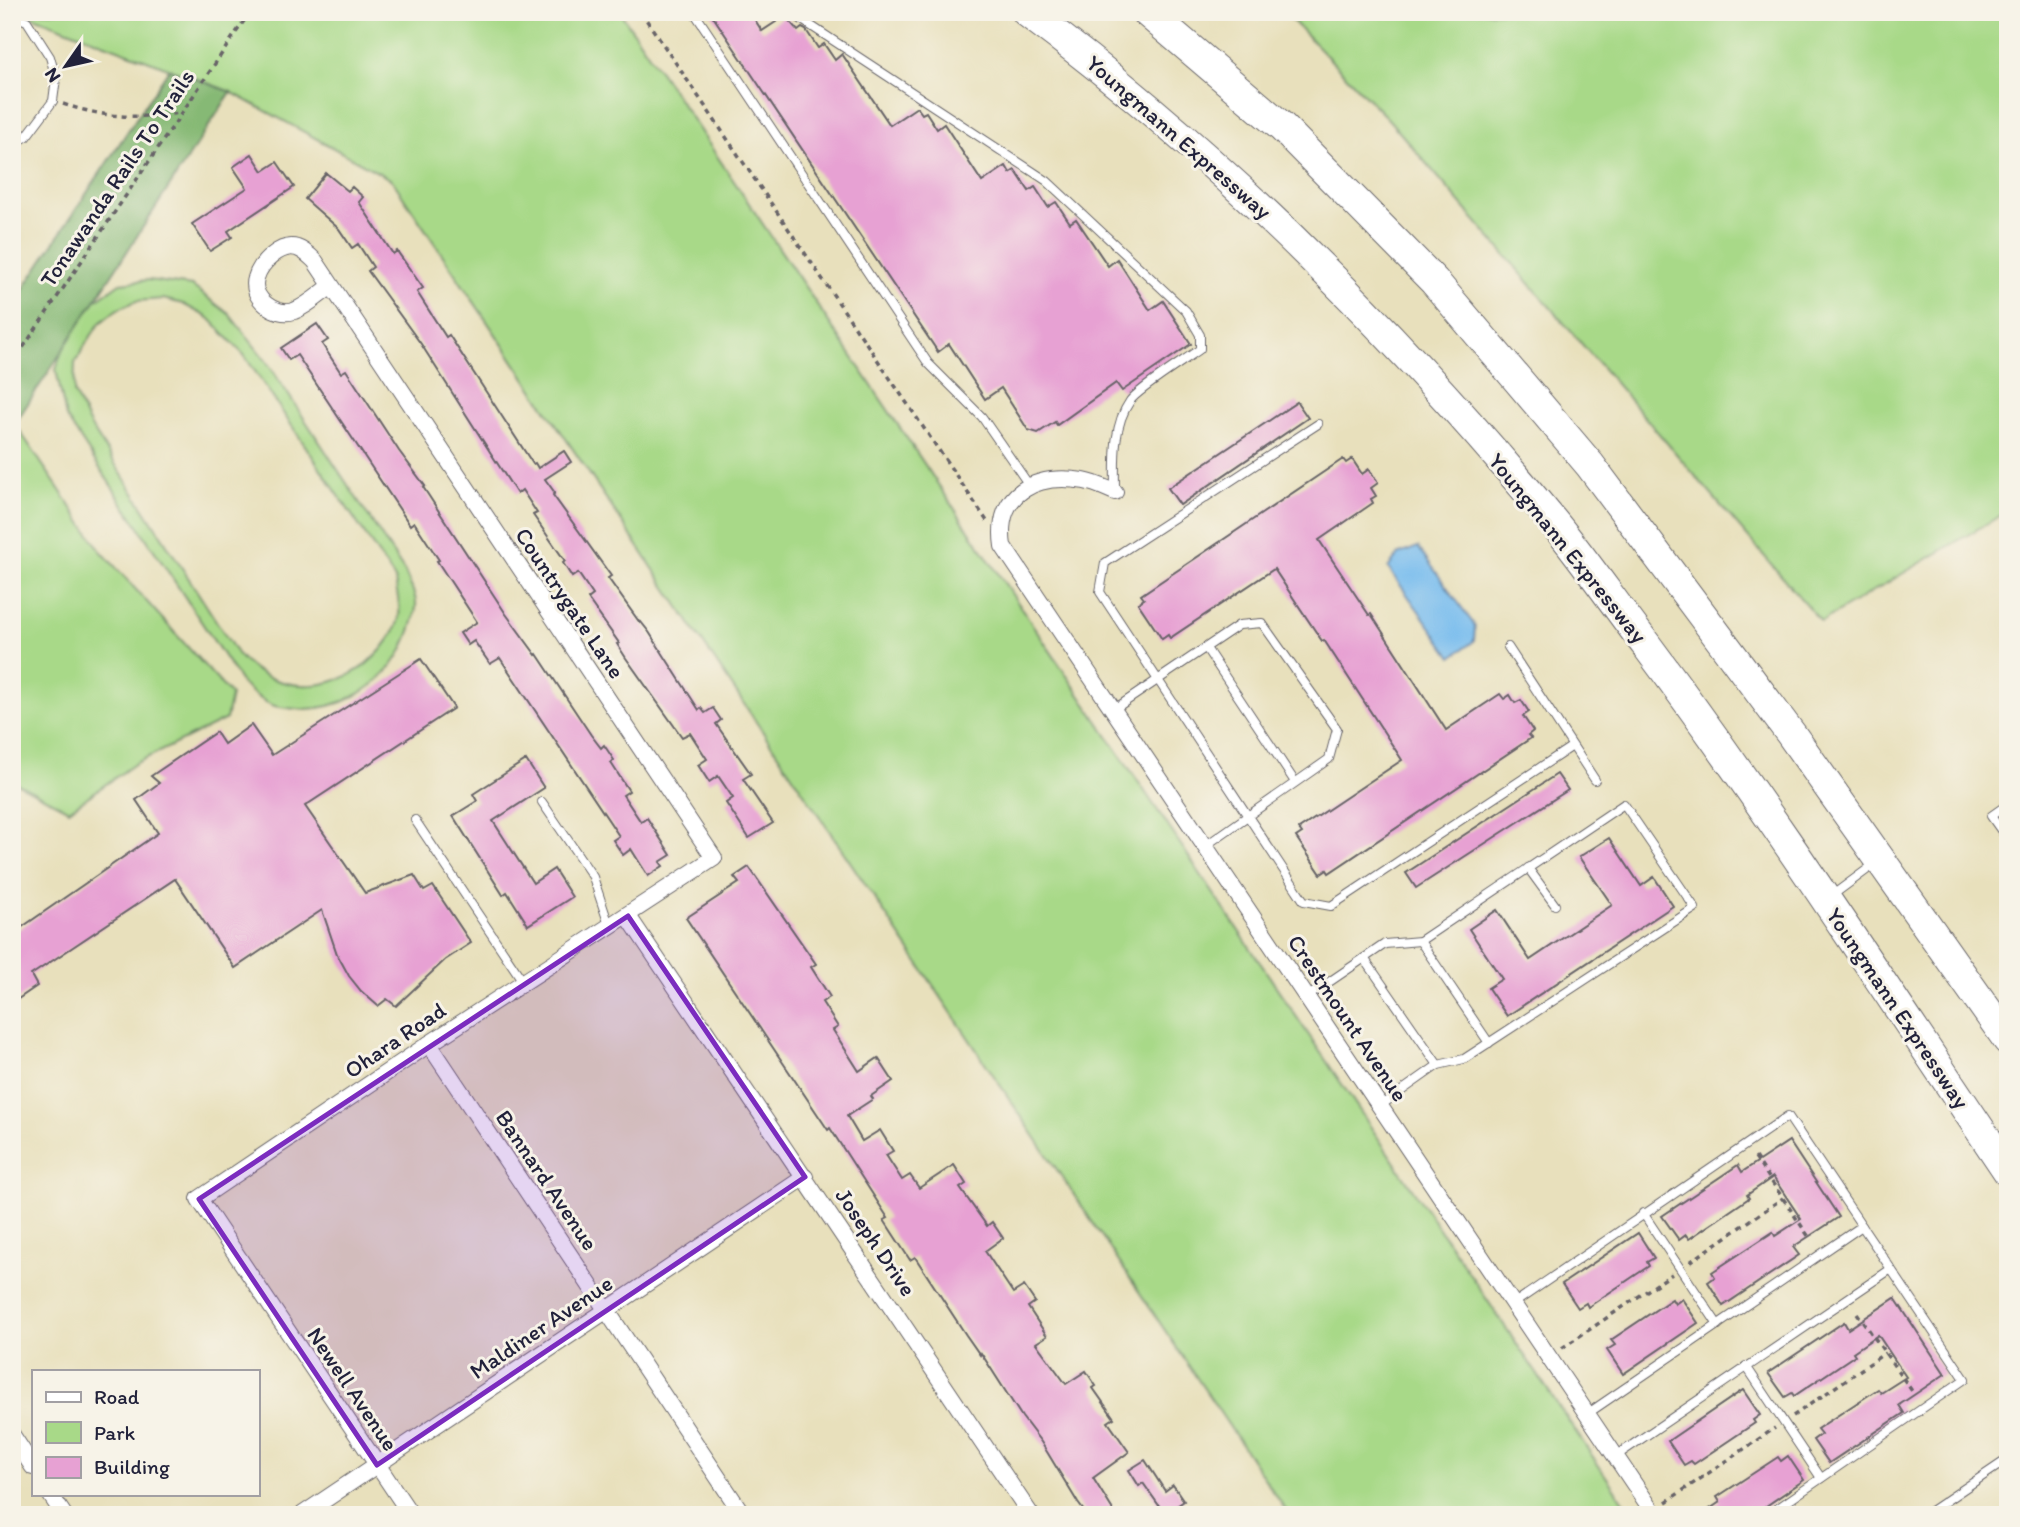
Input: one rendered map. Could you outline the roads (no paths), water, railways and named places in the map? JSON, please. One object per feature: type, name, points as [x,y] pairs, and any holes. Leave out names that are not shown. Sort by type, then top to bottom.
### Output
[{"type":"highway","name":"Youngmann Expressway","points":[[1027,12],[1095,63],[1278,223],[1411,360],[1556,525],[1715,737],[2008,1171]]},
{"type":"highway","points":[[1147,12],[1282,127],[1434,281],[1590,465],[1791,734],[2008,1040]]},
{"type":"street","name":"Countrygate Lane","points":[[331,286],[292,312],[277,312],[266,306],[254,281],[261,265],[278,251],[290,247],[300,248],[315,261],[714,858],[628,916]]},
{"type":"street","points":[[1030,485],[1055,478],[1086,481],[1115,492]]},
{"type":"street","name":"Crestmount Avenue","points":[[1030,485],[1015,496],[1007,508],[1001,523],[1003,546],[1654,1513]]},
{"type":"street","name":"Ohara Road","points":[[258,1288],[198,1199],[429,1044],[628,916]]},
{"type":"street","name":"Joseph Drive","points":[[628,916],[1031,1515]]},
{"type":"street","name":"Bannard Avenue","points":[[429,1044],[743,1515]]},
{"type":"street","name":"Maldiner Avenue","points":[[302,1515],[805,1177]]},
{"type":"street","name":"Newell Avenue","points":[[258,1288],[411,1515]]},
{"type":"street","points":[[12,1435],[32,1465]]},
{"type":"street","points":[[51,1496],[64,1515]]},
{"type":"lane","points":[[694,12],[928,363],[982,417],[1030,485]]},
{"type":"lane","points":[[790,12],[1047,181],[1186,311],[1200,335],[1200,349],[1130,400],[1121,419],[1115,453],[1115,492]]},
{"type":"lane","points":[[12,15],[27,21],[50,57],[56,78],[53,101],[26,137],[12,145]]},
{"type":"lane","points":[[1318,424],[1105,563],[1100,592],[1304,901],[1331,906],[1571,747]]},
{"type":"lane","points":[[1113,710],[1239,625],[1262,623],[1338,729],[1329,759],[1205,846]]},
{"type":"lane","points":[[1206,648],[1295,782]]},
{"type":"lane","points":[[1507,648],[1595,780]]},
{"type":"lane","points":[[542,802],[593,877],[610,928]]},
{"type":"lane","points":[[1307,997],[1385,944],[1420,941],[1624,804],[1695,908],[1464,1059],[1438,1065],[1380,1106]]},
{"type":"lane","points":[[2008,804],[1991,816],[2008,841]]},
{"type":"lane","points":[[415,820],[524,983]]},
{"type":"lane","points":[[1825,901],[1880,860]]},
{"type":"lane","points":[[1528,868],[1555,905]]},
{"type":"lane","points":[[1420,941],[1489,1043]]},
{"type":"lane","points":[[1364,958],[1438,1065]]},
{"type":"lane","points":[[1513,1304],[1788,1115],[1965,1379],[1768,1515]]},
{"type":"lane","points":[[1643,1213],[1718,1325]]},
{"type":"lane","points":[[1587,1414],[1861,1226]]},
{"type":"lane","points":[[1616,1457],[1891,1269]]},
{"type":"lane","points":[[1746,1366],[1821,1478]]},
{"type":"lane","points":[[1925,1515],[2008,1459]]},
{"type":"water","points":[[1418,547],[1475,626],[1474,641],[1452,657],[1388,568],[1399,554]]}]
